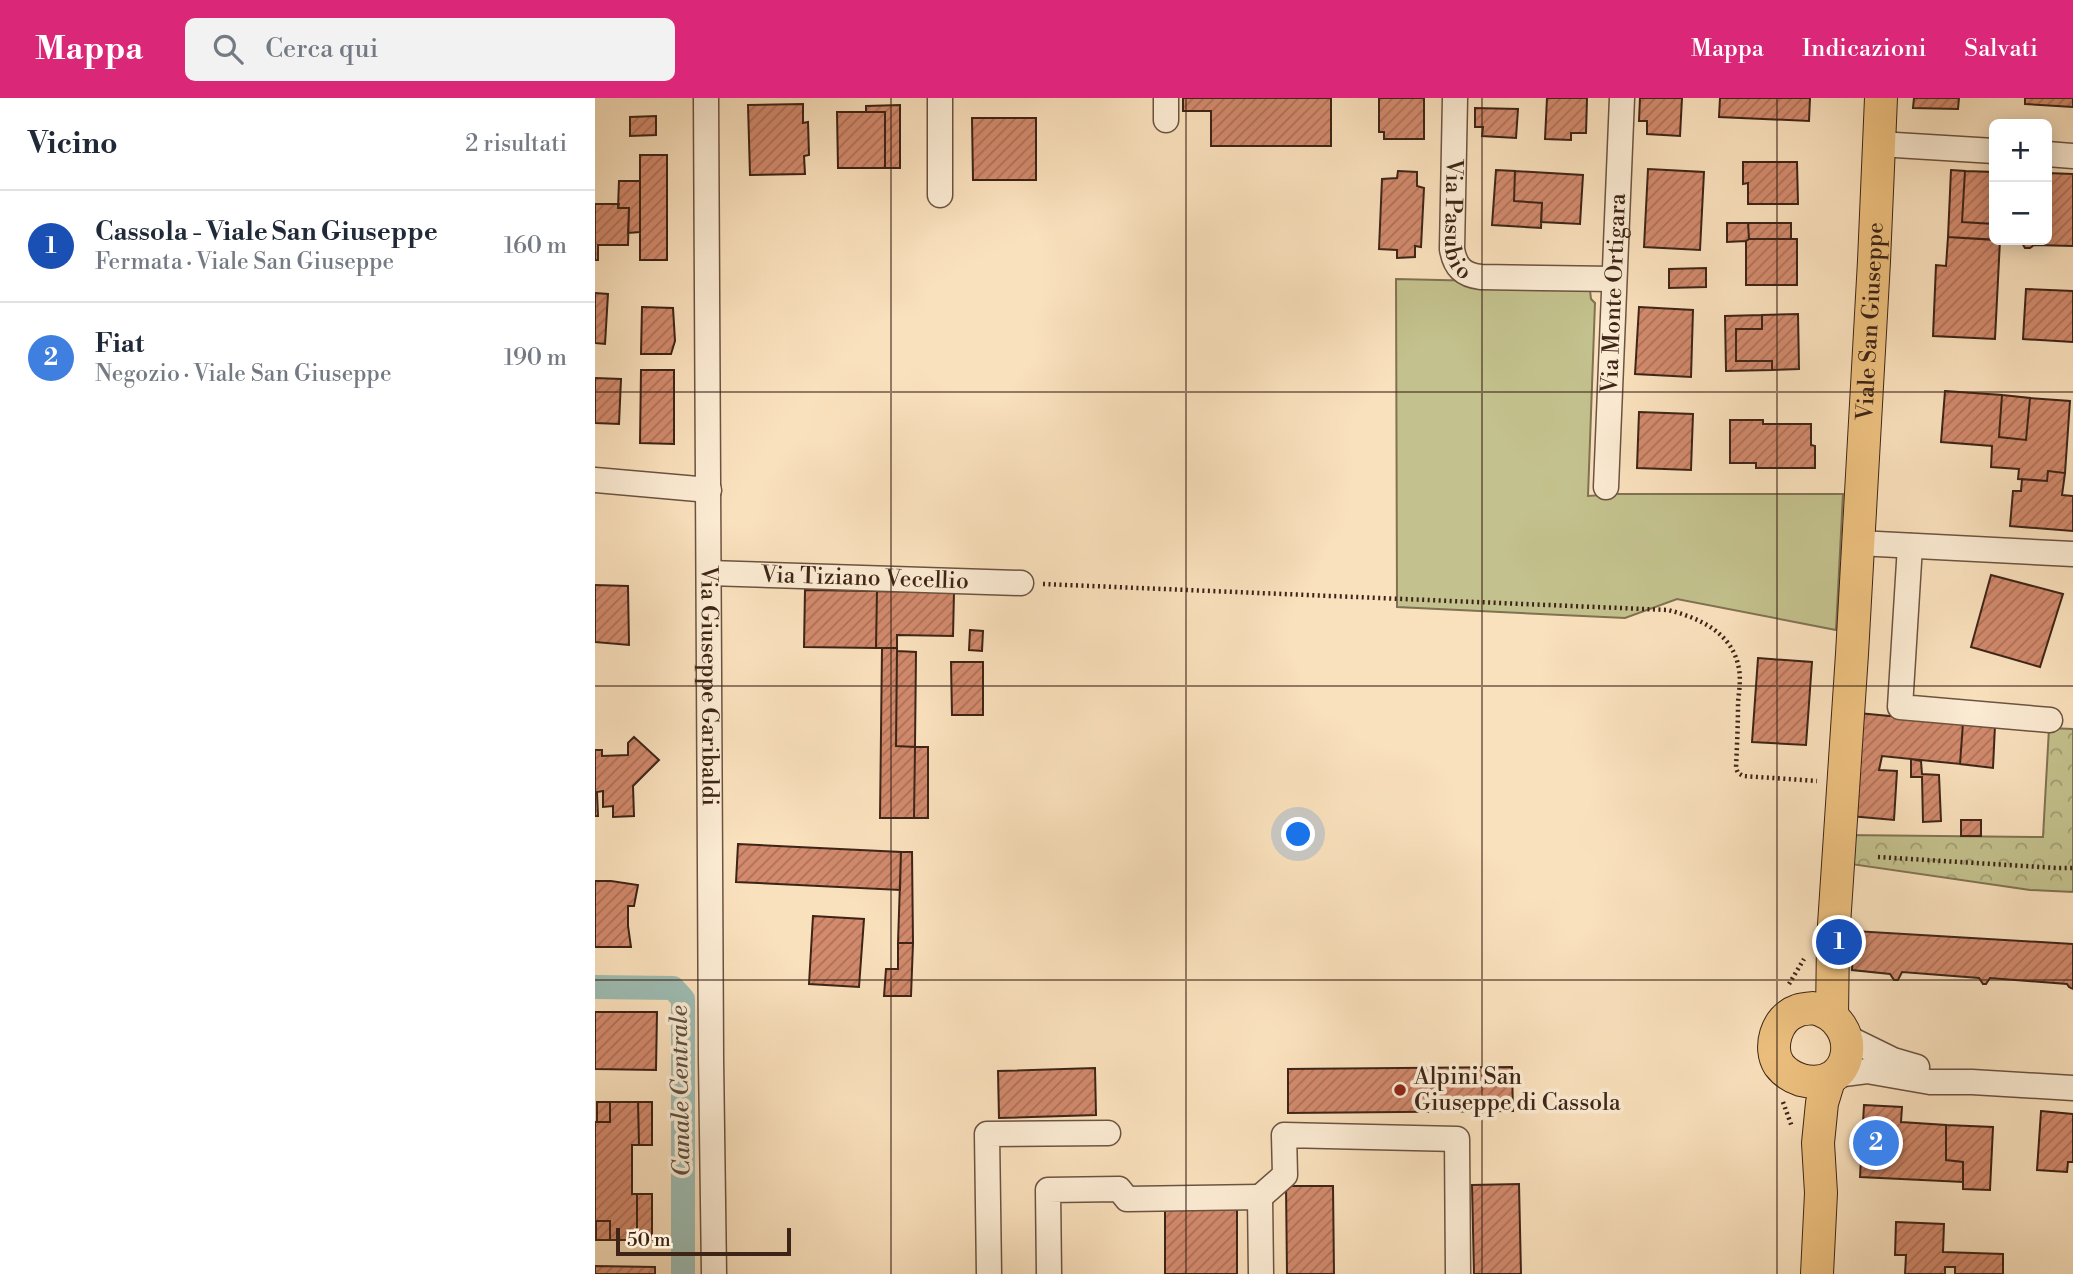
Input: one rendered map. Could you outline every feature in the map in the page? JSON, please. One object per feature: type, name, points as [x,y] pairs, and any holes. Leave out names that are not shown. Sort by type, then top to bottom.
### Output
[{"type":"main road","name":"Viale San Giuseppe","points":[[1817,1274],[1821,1193],[1818,1143],[1822,1103],[1832,1077],[1844,1063],[1847,1051],[1839,1026],[1833,940],[1858,543],[1881,98]]},
{"type":"main road","name":"Viale San Giuseppe","points":[[1818,1143],[1797,1079],[1782,1069],[1773,1053],[1781,1024],[1798,1010],[1833,940]]},
{"type":"main road","points":[[1798,1010],[1813,1008],[1823,1011],[1839,1026]]},
{"type":"main road","points":[[1797,1079],[1820,1083],[1832,1077]]},
{"type":"street","name":"Via Giuseppe Garibaldi","points":[[706,98],[714,1274]]},
{"type":"street","points":[[940,98],[940,195]]},
{"type":"street","name":"Via Pasubio","points":[[1455,98],[1452,249],[1457,266],[1462,272],[1471,276],[1614,279]]},
{"type":"street","name":"Via Monte Ortigara","points":[[1607,486],[1622,98]]},
{"type":"street","points":[[1879,145],[1989,151]]},
{"type":"street","points":[[2052,154],[2073,156]]},
{"type":"street","points":[[595,480],[709,490]]},
{"type":"street","points":[[1858,543],[2073,554]]},
{"type":"street","points":[[1910,546],[1900,707],[2050,720]]},
{"type":"street","name":"Via Tiziano Vecellio","points":[[709,573],[1021,583]]},
{"type":"street","points":[[1839,1026],[1893,1060],[1972,1082]]},
{"type":"street","points":[[1832,1077],[1867,1071],[1930,1082],[2073,1088]]},
{"type":"street","points":[[989,1274],[987,1134],[1108,1133]]},
{"type":"street","points":[[1049,1274],[1048,1190],[1119,1189],[1127,1199],[1260,1198],[1285,1175],[1284,1135],[1457,1139],[1458,1274]]},
{"type":"street","points":[[1260,1198],[1261,1274]]},
{"type":"path","points":[[1021,583],[1668,610],[1692,616],[1714,628],[1735,654],[1739,671],[1738,773],[1743,776],[1828,782]]},
{"type":"path","points":[[1878,857],[2056,869],[2073,867]]},
{"type":"green space","points":[[1396,279],[1571,283],[1590,290],[1591,299],[1595,303],[1588,496],[1843,494],[1836,630],[1677,599],[1625,618],[1397,607]]},
{"type":"green space","points":[[2049,728],[2073,729],[2073,892],[2030,890],[1844,863],[1845,835],[2043,837]]},
{"type":"building","points":[[1183,98],[1331,98],[1331,146],[1211,146],[1211,111],[1183,111]]},
{"type":"building","points":[[1379,98],[1424,98],[1424,139],[1384,139],[1384,132],[1379,132]]},
{"type":"building","points":[[1547,98],[1587,98],[1586,133],[1571,133],[1571,140],[1545,139]]},
{"type":"building","points":[[1640,98],[1682,98],[1680,136],[1647,134],[1647,121],[1639,121]]},
{"type":"building","points":[[1720,98],[1810,98],[1809,121],[1719,117]]},
{"type":"building","points":[[1914,98],[1959,98],[1958,109],[1913,108]]},
{"type":"building","points":[[2025,98],[2073,98],[2073,107],[2025,104]]},
{"type":"building","points":[[803,104],[803,123],[808,122],[809,155],[804,156],[805,174],[750,175],[748,105]]},
{"type":"building","points":[[900,105],[900,168],[885,168],[885,112],[866,112],[866,106]]},
{"type":"building","points":[[1475,108],[1518,109],[1516,138],[1482,136],[1483,127],[1475,127]]},
{"type":"building","points":[[837,112],[885,112],[885,168],[838,168]]},
{"type":"building","points":[[656,116],[656,135],[630,136],[630,117]]},
{"type":"building","points":[[972,118],[1036,118],[1036,180],[973,180]]},
{"type":"building","points":[[640,155],[667,155],[667,260],[640,260]]},
{"type":"building","points":[[1743,162],[1797,162],[1798,204],[1748,204],[1748,183],[1743,184]]},
{"type":"building","points":[[1648,169],[1704,172],[1700,250],[1644,247]]},
{"type":"building","points":[[1496,170],[1515,171],[1514,201],[1542,203],[1541,228],[1492,225]]},
{"type":"building","points":[[1951,170],[1965,171],[1962,222],[1989,224],[1989,240],[1948,237]]},
{"type":"building","points":[[1398,171],[1417,172],[1417,186],[1424,188],[1421,247],[1415,246],[1415,257],[1397,258],[1397,250],[1379,249],[1382,179],[1397,178]]},
{"type":"building","points":[[1515,171],[1583,175],[1580,224],[1541,222],[1542,203],[1514,201]]},
{"type":"building","points":[[1965,171],[1989,172],[1989,224],[1962,222]]},
{"type":"building","points":[[2052,173],[2073,174],[2073,246],[2034,245],[2052,245]]},
{"type":"building","points":[[619,181],[640,181],[640,232],[628,233],[629,208],[618,208]]},
{"type":"building","points":[[595,204],[619,204],[618,208],[629,208],[628,245],[598,245],[598,260],[595,260]]},
{"type":"building","points":[[1727,223],[1748,223],[1749,239],[1727,242]]},
{"type":"building","points":[[1748,223],[1791,223],[1791,239],[1749,239]]},
{"type":"building","points":[[1948,237],[1989,239],[1989,245],[2000,245],[1995,339],[1933,336],[1936,265],[1946,266]]},
{"type":"building","points":[[1797,239],[1797,285],[1746,285],[1746,241]]},
{"type":"building","points":[[1706,268],[1706,287],[1669,288],[1669,269]]},
{"type":"building","points":[[2026,289],[2073,291],[2073,342],[2023,339]]},
{"type":"building","points":[[595,293],[608,294],[605,344],[595,343]]},
{"type":"building","points":[[642,307],[673,308],[675,341],[671,354],[641,354]]},
{"type":"building","points":[[1639,307],[1693,310],[1691,377],[1635,374]]},
{"type":"building","points":[[1798,314],[1799,369],[1772,370],[1772,361],[1736,361],[1736,329],[1762,329],[1762,315]]},
{"type":"building","points":[[1762,315],[1762,329],[1736,329],[1736,361],[1772,361],[1772,370],[1726,371],[1725,316]]},
{"type":"building","points":[[641,370],[674,370],[674,444],[640,443]]},
{"type":"building","points":[[595,378],[621,379],[619,424],[595,423]]},
{"type":"building","points":[[1945,391],[2002,395],[1999,437],[2026,440],[2030,398],[2070,401],[2065,473],[2048,471],[2047,481],[2018,479],[2019,469],[1991,467],[1992,446],[1941,442]]},
{"type":"building","points":[[2002,395],[2030,398],[2026,440],[1999,437]]},
{"type":"building","points":[[1639,412],[1693,414],[1691,470],[1637,468]]},
{"type":"building","points":[[1730,420],[1763,420],[1763,424],[1811,424],[1815,468],[1756,468],[1756,463],[1730,463]]},
{"type":"building","points":[[2048,471],[2065,473],[2062,495],[2073,496],[2073,531],[2010,526],[2013,491],[2021,491],[2022,479],[2047,481]]},
{"type":"building","points":[[1991,575],[2063,594],[2040,667],[1971,647]]},
{"type":"building","points":[[595,585],[628,586],[629,645],[595,642]]},
{"type":"building","points":[[805,590],[877,591],[876,648],[804,647]]},
{"type":"building","points":[[877,591],[954,592],[953,636],[897,635],[897,648],[876,648]]},
{"type":"building","points":[[970,630],[983,631],[982,651],[969,650]]},
{"type":"building","points":[[882,648],[897,648],[896,746],[915,747],[914,818],[880,818]]},
{"type":"building","points":[[897,651],[916,652],[915,747],[896,746]]},
{"type":"building","points":[[1758,658],[1812,662],[1806,745],[1752,742]]},
{"type":"building","points":[[951,662],[983,662],[983,715],[952,715]]},
{"type":"building","points":[[1858,713],[1963,723],[1960,764],[1882,756],[1879,770],[1897,771],[1894,820],[1850,816]]},
{"type":"building","points":[[1963,723],[1995,725],[1993,768],[1960,764]]},
{"type":"building","points":[[634,737],[659,760],[633,786],[634,816],[613,817],[613,806],[603,807],[603,791],[597,792],[598,816],[595,816],[595,750],[602,750],[602,756],[628,755],[628,743]]},
{"type":"building","points":[[915,747],[928,747],[928,818],[914,818]]},
{"type":"building","points":[[1911,759],[1921,761],[1922,774],[1939,775],[1941,821],[1923,822],[1922,777],[1911,777]]},
{"type":"building","points":[[1961,820],[1981,820],[1981,836],[1961,836]]},
{"type":"building","points":[[738,844],[901,852],[900,890],[736,882]]},
{"type":"building","points":[[901,852],[912,852],[913,943],[898,943]]},
{"type":"building","points":[[595,881],[638,885],[634,906],[628,906],[631,947],[595,947]]},
{"type":"building","points":[[813,916],[864,919],[859,987],[809,984]]},
{"type":"building","points":[[1854,931],[2073,944],[2073,989],[2067,984],[1990,978],[1983,984],[1979,978],[1902,972],[1898,980],[1894,980],[1890,974],[1852,970]]},
{"type":"building","points":[[898,943],[913,943],[911,996],[884,996],[886,969],[898,969]]},
{"type":"building","points":[[595,1012],[657,1012],[656,1070],[595,1069]]},
{"type":"building","name":"Alpini San Giuseppe di Cassola","points":[[1512,1067],[1513,1111],[1288,1113],[1288,1069]]},
{"type":"building","points":[[1095,1068],[1096,1115],[999,1118],[998,1071]]},
{"type":"building","points":[[597,1102],[610,1102],[610,1122],[597,1122]]},
{"type":"building","points":[[610,1102],[638,1102],[639,1145],[632,1145],[632,1194],[637,1194],[637,1240],[610,1240],[610,1221],[595,1221],[595,1122],[610,1122]]},
{"type":"building","points":[[638,1102],[652,1102],[652,1145],[639,1145]]},
{"type":"building","points":[[1864,1105],[1902,1107],[1901,1122],[1946,1125],[1946,1160],[1963,1162],[1963,1182],[1860,1177]]},
{"type":"building","points":[[2041,1111],[2073,1114],[2073,1162],[2068,1162],[2067,1172],[2037,1170]]},
{"type":"building","points":[[1946,1125],[1993,1127],[1990,1190],[1963,1189],[1963,1162],[1946,1160]]},
{"type":"building","points":[[1519,1184],[1521,1274],[1474,1274],[1472,1185]]},
{"type":"building","points":[[1286,1186],[1333,1186],[1334,1274],[1287,1274]]},
{"type":"building","points":[[637,1194],[652,1194],[652,1240],[637,1240]]},
{"type":"building","points":[[1165,1201],[1237,1201],[1237,1274],[1165,1274]]},
{"type":"building","points":[[596,1221],[610,1221],[610,1240],[596,1240]]},
{"type":"building","points":[[1896,1222],[1944,1224],[1943,1252],[2003,1254],[2003,1274],[1955,1274],[1955,1267],[1945,1267],[1945,1274],[1905,1274],[1906,1255],[1895,1255]]},
{"type":"building","points":[[595,1266],[655,1267],[655,1274],[595,1274]]},
{"type":"waterway","name":"Canale Centrale","points":[[595,987],[673,988],[683,999],[683,1274]]},
{"type":"place","name":"Cassola - Viale San Giuseppe","points":[[1839,942]]},
{"type":"place","name":"Alpini San Giuseppe di Cassola","points":[[1400,1090]]},
{"type":"place","name":"Fiat","points":[[1876,1143]]}]
